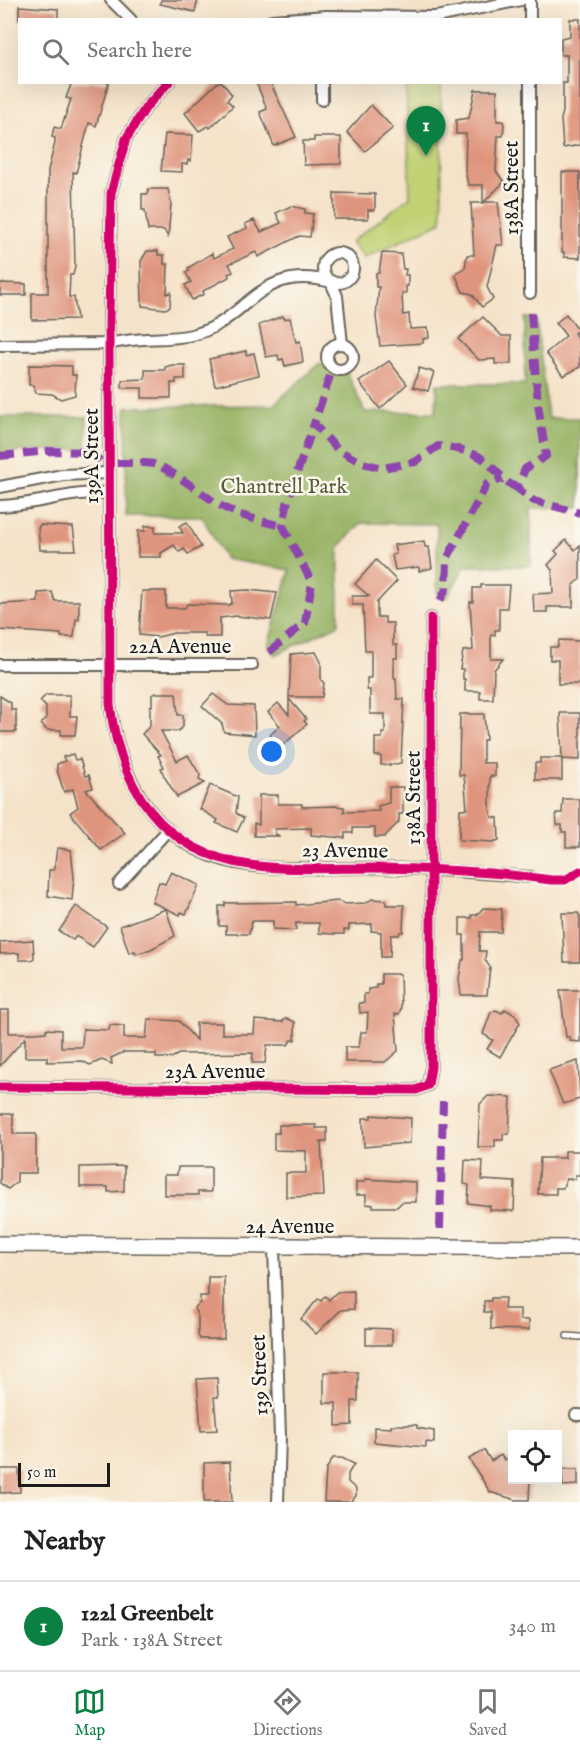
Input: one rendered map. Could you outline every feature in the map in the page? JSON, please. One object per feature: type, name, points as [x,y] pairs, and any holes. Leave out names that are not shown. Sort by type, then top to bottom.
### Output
[{"type":"main road","name":"24 Avenue","points":[[0,1244],[580,1248]]},
{"type":"street","points":[[111,0],[129,18]]},
{"type":"street","points":[[326,18],[436,17],[521,0]]},
{"type":"street","points":[[530,0],[530,18]]},
{"type":"street","name":"139A Street","points":[[167,84],[136,122],[122,151],[114,178],[110,208],[109,493],[110,665],[113,726],[123,765],[141,801],[168,830]]},
{"type":"street","points":[[322,84],[322,100]]},
{"type":"street","name":"138A Street","points":[[530,84],[530,293]]},
{"type":"street","points":[[0,345],[110,344],[127,339],[191,335],[225,320],[252,296],[283,281],[315,277],[331,282],[337,296],[342,344]]},
{"type":"street","points":[[109,473],[63,475],[3,487],[3,506],[76,492],[109,493]]},
{"type":"street","name":"138A Street","points":[[428,1084],[431,1067],[431,618]]},
{"type":"street","name":"22A Avenue","points":[[0,665],[252,666]]},
{"type":"street","points":[[119,884],[168,830]]},
{"type":"street","name":"23 Avenue","points":[[168,830],[215,857],[252,866],[431,869],[531,877]]},
{"type":"street","name":"23A Avenue","points":[[0,1087],[416,1090],[428,1084]]},
{"type":"street","name":"139 Street","points":[[274,1247],[280,1437],[278,1502]]},
{"type":"lane","points":[[567,1336],[580,1337]]},
{"type":"green space","points":[[406,84],[441,84],[442,222],[364,258],[351,242],[410,197]]},
{"type":"green space","name":"Chantrell Park","points":[[525,318],[536,318],[548,418],[580,418],[580,508],[531,508],[531,566],[465,566],[447,598],[437,593],[437,524],[361,523],[339,547],[339,624],[275,655],[268,645],[290,570],[225,559],[202,516],[126,516],[126,407],[273,405],[320,363],[332,372],[347,373],[365,412],[436,412],[437,384],[525,384]]},
{"type":"green space","points":[[0,417],[87,417],[86,449],[22,451],[0,455]]},
{"type":"building","points":[[161,0],[198,0],[195,12],[160,4]]},
{"type":"building","points":[[19,6],[58,9],[58,18],[19,18]]},
{"type":"building","points":[[570,19],[580,19],[580,145],[563,148],[561,119],[563,83],[567,83],[567,55],[562,55],[562,38],[570,36]]},
{"type":"building","points":[[71,84],[108,84],[96,126],[89,123],[76,173],[73,172],[75,267],[73,275],[70,275],[69,297],[74,297],[77,319],[32,320],[32,293],[48,293],[48,170],[55,143],[55,138],[52,137],[54,127],[61,129],[71,99],[66,98]]},
{"type":"building","points":[[216,84],[224,84],[232,95],[227,100],[233,106],[210,128],[208,126],[199,131],[185,113]]},
{"type":"building","points":[[257,84],[271,84],[296,137],[274,146],[260,112],[267,109]]},
{"type":"building","points":[[475,90],[497,90],[497,121],[503,121],[504,125],[503,136],[498,136],[496,171],[504,182],[484,202],[498,202],[503,245],[497,245],[487,287],[493,299],[482,307],[472,294],[463,292],[456,276],[457,272],[465,268],[467,255],[474,255],[471,203],[483,203],[483,185],[468,185],[465,170],[466,134],[456,134],[456,120],[469,118]]},
{"type":"building","points":[[371,105],[393,128],[365,151],[347,132]]},
{"type":"building","points":[[165,134],[193,135],[191,161],[188,160],[187,164],[182,164],[182,172],[161,171]]},
{"type":"building","points":[[314,137],[341,137],[341,164],[304,165],[303,141],[314,141]]},
{"type":"building","points":[[562,172],[580,172],[580,258],[564,257],[564,252],[562,252]]},
{"type":"building","points":[[148,189],[168,189],[171,204],[168,237],[164,230],[148,230],[145,210],[142,210],[142,194],[148,194]]},
{"type":"building","points":[[334,193],[375,194],[375,210],[368,210],[368,219],[334,219]]},
{"type":"building","points":[[291,206],[305,209],[305,213],[313,214],[310,237],[299,236],[258,257],[256,252],[229,264],[233,272],[228,274],[229,277],[203,291],[204,294],[192,300],[185,285],[191,282],[186,273],[189,271],[188,268],[212,253],[214,258],[233,249],[227,237],[247,228],[245,224],[254,220],[261,232],[281,223],[276,213]]},
{"type":"building","points":[[147,251],[158,251],[158,255],[164,255],[164,264],[168,264],[167,294],[171,292],[170,307],[165,309],[142,306],[141,261]]},
{"type":"building","points":[[382,253],[401,254],[403,269],[406,269],[405,275],[408,275],[406,293],[402,293],[403,315],[409,314],[410,329],[428,328],[429,338],[423,339],[423,343],[380,346],[376,317],[379,287],[376,287],[376,273],[379,273]]},
{"type":"building","points":[[0,283],[26,284],[26,295],[0,295]]},
{"type":"building","points":[[566,314],[578,330],[574,333],[580,342],[580,367],[563,376],[546,353],[566,336],[556,323]]},
{"type":"building","points":[[283,316],[284,319],[290,318],[296,342],[300,341],[303,362],[285,366],[283,359],[279,360],[278,355],[266,357],[259,325]]},
{"type":"building","points":[[483,317],[502,336],[511,336],[511,364],[495,364],[495,359],[479,360],[458,339]]},
{"type":"building","points":[[246,351],[246,355],[254,353],[259,375],[215,386],[209,359]]},
{"type":"building","points":[[389,361],[407,384],[380,409],[359,382]]},
{"type":"building","points":[[29,365],[72,366],[72,375],[76,375],[75,395],[61,399],[52,394],[36,393],[33,385],[29,385]]},
{"type":"building","points":[[185,365],[185,379],[176,379],[176,383],[171,383],[171,398],[142,398],[142,388],[122,388],[122,380],[145,379],[145,370],[165,370],[165,367]]},
{"type":"building","points":[[419,368],[434,372],[428,391],[413,387]]},
{"type":"building","points":[[187,522],[201,547],[188,554],[184,549],[179,552],[174,545],[161,553],[161,557],[138,557],[138,531],[145,531],[145,526],[155,526],[155,533],[183,533],[179,526]]},
{"type":"building","points":[[40,525],[73,527],[76,550],[40,550],[38,528]]},
{"type":"building","points":[[566,540],[575,550],[580,545],[580,579],[573,586],[573,607],[547,607],[547,612],[534,612],[533,594],[553,593],[552,570],[548,565],[558,554],[555,551]]},
{"type":"building","points":[[424,541],[425,547],[429,547],[432,568],[419,571],[419,567],[395,570],[392,555],[396,554],[394,545]]},
{"type":"building","points":[[376,560],[397,581],[377,602],[377,617],[385,617],[385,623],[393,623],[393,645],[397,645],[397,658],[394,658],[394,678],[396,678],[397,699],[404,699],[401,763],[391,765],[381,765],[381,756],[375,756],[375,738],[382,738],[382,733],[385,733],[385,714],[370,714],[370,690],[367,690],[367,678],[371,678],[371,651],[365,651],[363,605],[352,605],[352,596],[369,596],[355,584]]},
{"type":"building","points":[[481,585],[509,585],[507,608],[499,608],[499,630],[495,630],[495,635],[491,635],[491,659],[503,659],[494,670],[493,699],[480,699],[480,691],[465,691],[463,669],[460,669],[463,651],[473,650],[470,602],[473,602],[473,588],[481,588]]},
{"type":"building","points":[[142,591],[166,591],[166,608],[185,608],[187,604],[229,605],[232,603],[231,591],[277,593],[271,620],[237,616],[220,618],[220,637],[205,637],[205,633],[174,633],[158,637],[139,635]]},
{"type":"building","points":[[52,592],[55,601],[79,601],[79,619],[76,619],[74,637],[0,630],[0,604],[38,602],[38,593]]},
{"type":"building","points":[[559,640],[580,641],[580,684],[558,684],[558,660],[550,660],[550,647],[558,647]]},
{"type":"building","points":[[316,652],[321,662],[321,680],[324,683],[322,697],[289,697],[291,654]]},
{"type":"building","points":[[176,693],[178,715],[183,715],[183,727],[178,731],[161,731],[177,761],[188,755],[200,775],[199,780],[205,783],[177,797],[164,776],[161,768],[164,767],[158,756],[161,755],[142,734],[150,726],[150,706],[152,706],[152,695]]},
{"type":"building","points":[[213,694],[228,705],[254,706],[255,735],[224,732],[222,724],[202,706]]},
{"type":"building","points":[[46,695],[70,695],[70,716],[77,716],[75,735],[61,735],[61,730],[47,730],[41,724],[46,719],[46,707],[40,701]]},
{"type":"building","points":[[0,696],[11,703],[11,710],[16,710],[16,732],[0,732]]},
{"type":"building","points":[[289,699],[306,719],[304,721],[307,724],[281,747],[270,735],[280,726],[268,712],[278,703],[289,715]]},
{"type":"building","points":[[560,713],[580,713],[580,760],[562,759]]},
{"type":"building","points":[[460,714],[484,714],[486,740],[483,740],[483,763],[495,763],[495,776],[490,776],[490,809],[492,817],[498,818],[499,840],[493,842],[459,840],[460,809],[467,809],[464,775],[459,775]]},
{"type":"building","points":[[73,754],[75,760],[80,759],[85,776],[89,775],[93,788],[86,790],[125,833],[101,850],[70,813],[78,807],[73,789],[64,792],[57,770],[57,764],[65,761],[63,757]]},
{"type":"building","points":[[540,758],[562,758],[562,780],[535,780],[535,763],[540,763]]},
{"type":"building","points":[[210,785],[238,797],[236,813],[244,818],[237,832],[216,823],[218,820],[200,809]]},
{"type":"building","points":[[389,787],[403,787],[403,814],[399,814],[399,822],[384,837],[375,837],[375,828],[353,828],[353,833],[345,833],[345,838],[311,835],[311,828],[275,829],[275,834],[280,836],[254,836],[254,823],[259,825],[259,795],[278,795],[278,804],[302,804],[302,807],[336,806],[344,807],[344,812],[379,811],[378,806],[389,803]]},
{"type":"building","points":[[563,799],[580,799],[580,847],[566,847],[566,832],[562,832],[562,825],[557,825],[556,813],[562,813]]},
{"type":"building","points":[[57,848],[71,850],[74,877],[72,900],[48,896],[49,870],[54,870]]},
{"type":"building","points":[[171,872],[199,885],[186,914],[181,912],[180,915],[152,902],[159,882],[165,884]]},
{"type":"building","points":[[372,899],[386,900],[386,905],[404,905],[403,932],[399,935],[391,935],[390,957],[381,957],[381,932],[371,931],[372,924],[349,925],[349,930],[344,930],[344,934],[319,933],[319,923],[296,923],[296,930],[273,929],[273,921],[252,921],[249,934],[226,934],[226,926],[219,926],[219,906],[225,906],[225,903],[296,902],[296,905],[338,901],[345,904],[366,903]]},
{"type":"building","points":[[76,906],[107,927],[93,947],[76,936],[73,940],[59,931]]},
{"type":"building","points":[[483,908],[502,909],[501,932],[480,932],[479,951],[486,951],[485,960],[490,967],[487,995],[461,995],[459,979],[462,960],[464,960],[464,935],[460,935],[460,918],[472,918],[472,915],[477,915]]},
{"type":"building","points":[[166,909],[175,936],[151,949],[136,954],[135,951],[129,953],[120,926]]},
{"type":"building","points":[[562,913],[578,913],[580,917],[580,962],[564,962]]},
{"type":"building","points":[[33,940],[34,958],[31,960],[19,960],[19,953],[0,954],[0,942]]},
{"type":"building","points":[[381,974],[400,974],[401,1008],[399,1014],[395,1014],[398,1051],[385,1062],[345,1062],[345,1047],[359,1047],[361,1032],[367,1032],[368,1012],[360,1013],[359,1003],[364,1003],[364,994],[368,994],[368,989],[376,988],[376,984],[381,984]]},
{"type":"building","points":[[560,990],[580,990],[580,1042],[570,1041],[570,1037],[566,1037]]},
{"type":"building","points":[[505,1009],[515,1015],[520,1023],[500,1057],[487,1049],[493,1040],[483,1034],[491,1012],[496,1010],[502,1013]]},
{"type":"building","points":[[0,1010],[9,1010],[9,1033],[46,1032],[46,1029],[61,1030],[61,1047],[82,1047],[83,1029],[109,1030],[110,1025],[124,1026],[124,1038],[146,1038],[148,1019],[179,1021],[196,1040],[196,1023],[222,1023],[222,1034],[254,1034],[255,1020],[282,1022],[286,1018],[295,1022],[295,1040],[291,1040],[288,1045],[267,1045],[265,1063],[252,1063],[253,1053],[179,1054],[171,1058],[156,1058],[156,1054],[124,1052],[111,1058],[112,1064],[102,1060],[90,1065],[82,1061],[47,1062],[47,1057],[25,1057],[25,1038],[0,1066]]},
{"type":"building","points":[[578,1061],[580,1099],[563,1104],[549,1070]]},
{"type":"building","points":[[488,1096],[511,1097],[509,1134],[503,1134],[503,1140],[495,1140],[495,1147],[478,1147],[480,1104]]},
{"type":"building","points":[[0,1114],[13,1114],[13,1134],[36,1134],[36,1173],[17,1173],[17,1182],[8,1189],[0,1183]]},
{"type":"building","points":[[371,1115],[411,1118],[410,1143],[364,1147],[363,1118],[371,1118]]},
{"type":"building","points":[[279,1125],[316,1125],[316,1128],[327,1128],[327,1142],[321,1142],[324,1196],[286,1197],[286,1173],[306,1173],[306,1151],[274,1150],[274,1133],[279,1133]]},
{"type":"building","points":[[565,1151],[580,1151],[580,1175],[575,1175],[575,1179],[566,1179],[563,1188],[556,1188],[556,1194],[538,1194],[540,1158],[565,1158]]},
{"type":"building","points":[[465,1160],[483,1161],[482,1180],[515,1182],[514,1211],[490,1210],[490,1206],[468,1203],[469,1185],[464,1184]]},
{"type":"building","points":[[124,1166],[124,1191],[108,1192],[108,1187],[80,1187],[80,1167]]},
{"type":"building","points":[[178,1167],[211,1167],[211,1192],[198,1192],[198,1195],[164,1195],[164,1175],[177,1175]]},
{"type":"building","points":[[365,1179],[416,1182],[416,1202],[402,1202],[397,1207],[373,1207],[373,1205],[366,1204],[366,1195],[356,1195],[356,1182],[365,1182]]},
{"type":"building","points":[[208,1277],[224,1277],[224,1339],[200,1339],[198,1335],[198,1317],[194,1308],[200,1303],[200,1296],[208,1296]]},
{"type":"building","points":[[354,1291],[354,1309],[341,1310],[316,1334],[301,1319],[318,1299],[321,1301],[325,1296],[329,1300],[337,1292]]},
{"type":"building","points":[[491,1298],[505,1298],[504,1309],[520,1309],[520,1320],[529,1320],[529,1330],[491,1329],[491,1312],[484,1312],[484,1301],[491,1301]]},
{"type":"building","points":[[366,1328],[392,1329],[392,1345],[366,1345]]},
{"type":"building","points":[[324,1372],[358,1372],[358,1401],[352,1401],[352,1425],[336,1426],[336,1403],[324,1403]]},
{"type":"building","points":[[217,1378],[218,1397],[214,1397],[217,1430],[201,1431],[197,1379]]},
{"type":"building","points":[[391,1425],[417,1425],[417,1428],[434,1431],[434,1443],[426,1442],[426,1447],[374,1442],[374,1427],[391,1428]]},
{"type":"building","points":[[484,1450],[491,1461],[501,1455],[504,1460],[508,1458],[508,1484],[530,1484],[529,1500],[516,1500],[490,1492],[469,1459]]},
{"type":"building","points":[[333,1458],[342,1458],[354,1464],[348,1474],[348,1482],[356,1489],[356,1496],[350,1502],[324,1502],[326,1470]]},
{"type":"building","points":[[230,1462],[232,1502],[204,1502],[204,1463]]},
{"type":"building","points":[[0,1469],[19,1469],[20,1492],[0,1493]]},
{"type":"building","points":[[562,1469],[578,1469],[578,1485],[563,1486]]},
{"type":"marked path","points":[[531,313],[538,404],[546,456],[525,469],[517,488],[534,501],[580,513]]},
{"type":"marked path","points":[[330,376],[314,424],[337,449],[362,463],[383,468],[415,462],[438,446],[454,448],[480,457],[517,488]]},
{"type":"marked path","points":[[269,652],[305,623],[312,583],[283,526],[288,499],[314,424]]},
{"type":"marked path","points":[[0,456],[48,451],[91,452],[100,461]]},
{"type":"marked path","points":[[117,463],[160,466],[229,510],[256,520],[283,526]]},
{"type":"marked path","points":[[440,601],[446,589],[447,559],[487,484],[503,479]]},
{"type":"marked path","points":[[440,1229],[443,1101]]},
{"type":"cycle path","points":[[167,84],[146,107],[126,139],[111,193],[110,704],[115,735],[135,788],[150,811],[169,830],[192,846],[219,858],[250,865],[296,869],[440,870],[507,874],[551,880],[565,880],[580,871]]},
{"type":"cycle path","points":[[0,1087],[416,1090],[428,1085],[431,1067],[431,618]]},
{"type":"place","name":"122l Greenbelt","points":[[426,156]]}]
